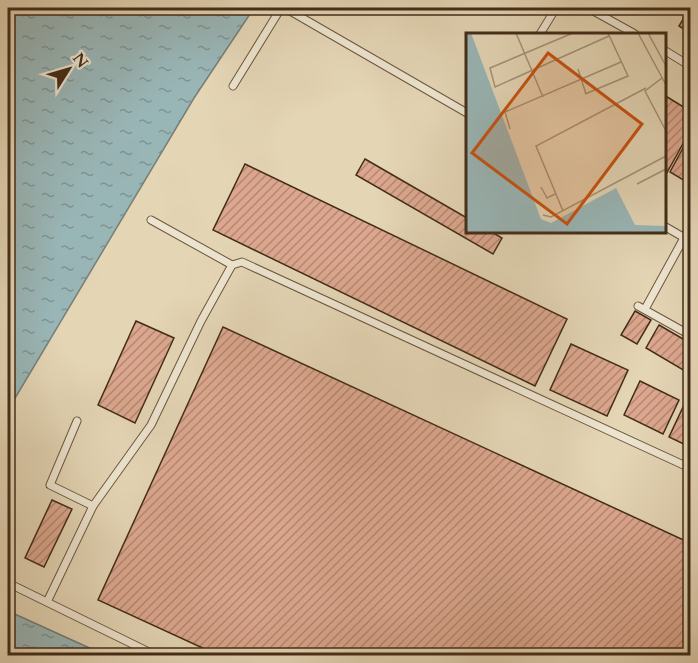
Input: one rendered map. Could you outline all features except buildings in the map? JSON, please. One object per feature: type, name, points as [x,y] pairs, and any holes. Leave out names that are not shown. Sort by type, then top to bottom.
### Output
[{"type":"lane","points":[[233,86],[283,8],[466,112]]},
{"type":"lane","points":[[541,33],[556,8]]},
{"type":"lane","points":[[588,8],[633,33]]},
{"type":"lane","points":[[665,51],[690,66]]},
{"type":"lane","points":[[151,220],[232,265]]},
{"type":"lane","points":[[665,227],[687,239]]},
{"type":"lane","points":[[690,227],[687,239],[641,308],[690,335]]},
{"type":"lane","points":[[47,602],[93,506],[151,425],[201,321],[232,265],[242,262],[690,468]]},
{"type":"lane","points":[[77,421],[50,485],[93,506]]},
{"type":"lane","points":[[8,583],[157,656]]},
{"type":"water","points":[[8,8],[254,8],[194,98],[8,410]]},
{"type":"water","points":[[8,611],[105,655],[8,655]]}]
